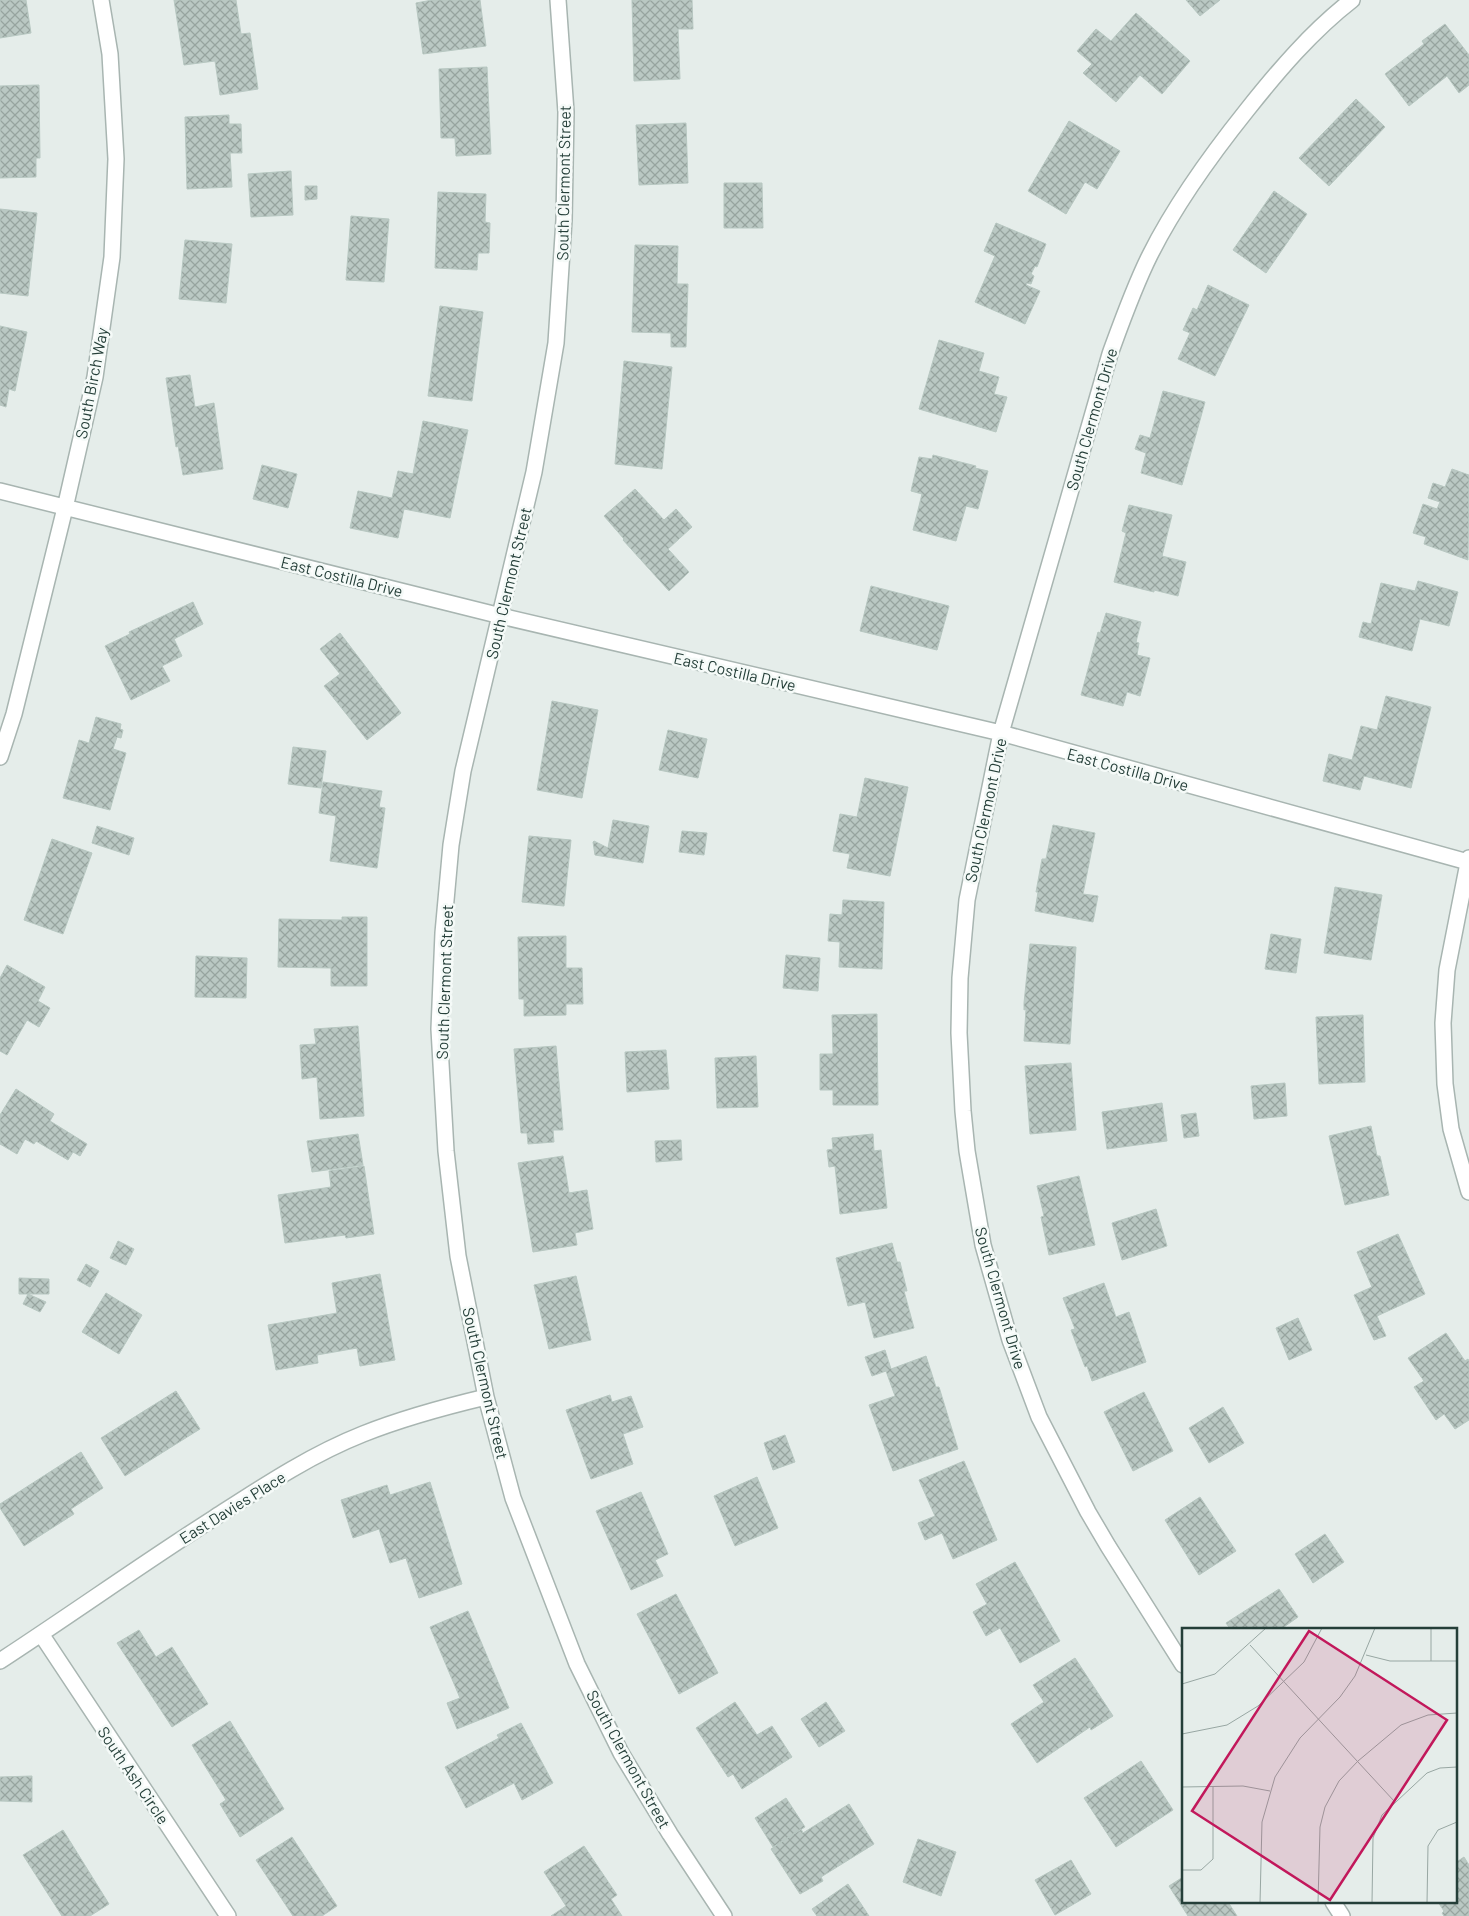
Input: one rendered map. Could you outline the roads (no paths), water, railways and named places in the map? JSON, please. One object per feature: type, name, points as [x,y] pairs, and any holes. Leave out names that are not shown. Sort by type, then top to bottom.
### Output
[{"type":"street","name":"South Birch Way","points":[[0,757],[14,714],[95,377],[112,257],[116,159],[110,54],[102,0]]},
{"type":"street","name":"South Clermont Street","points":[[558,0],[566,112],[564,220],[556,343],[534,472],[463,771],[451,845],[443,933],[439,1029],[446,1151],[458,1256],[486,1397],[513,1498],[577,1664],[621,1753],[670,1834],[724,1916]]},
{"type":"street","name":"South Clermont Drive","points":[[1182,1663],[1103,1538],[1040,1417],[1010,1340],[983,1245],[967,1151],[959,1033],[960,978],[967,900],[1001,733],[1110,354],[1130,299],[1151,254],[1179,206],[1217,148],[1272,79],[1300,48],[1352,0]]},
{"type":"street","name":"East Costilla Drive","points":[[0,491],[501,616],[1001,733],[1468,860]]},
{"type":"street","points":[[1468,860],[1447,970],[1443,1023],[1445,1084],[1450,1129],[1469,1192]]},
{"type":"street","name":"East Davies Place","points":[[0,1661],[156,1555],[265,1485],[315,1456],[362,1434],[421,1413],[486,1397]]},
{"type":"street","name":"South Ash Circle","points":[[41,1634],[228,1916]]},
{"type":"street","points":[[1334,1904],[1342,1916]]}]
